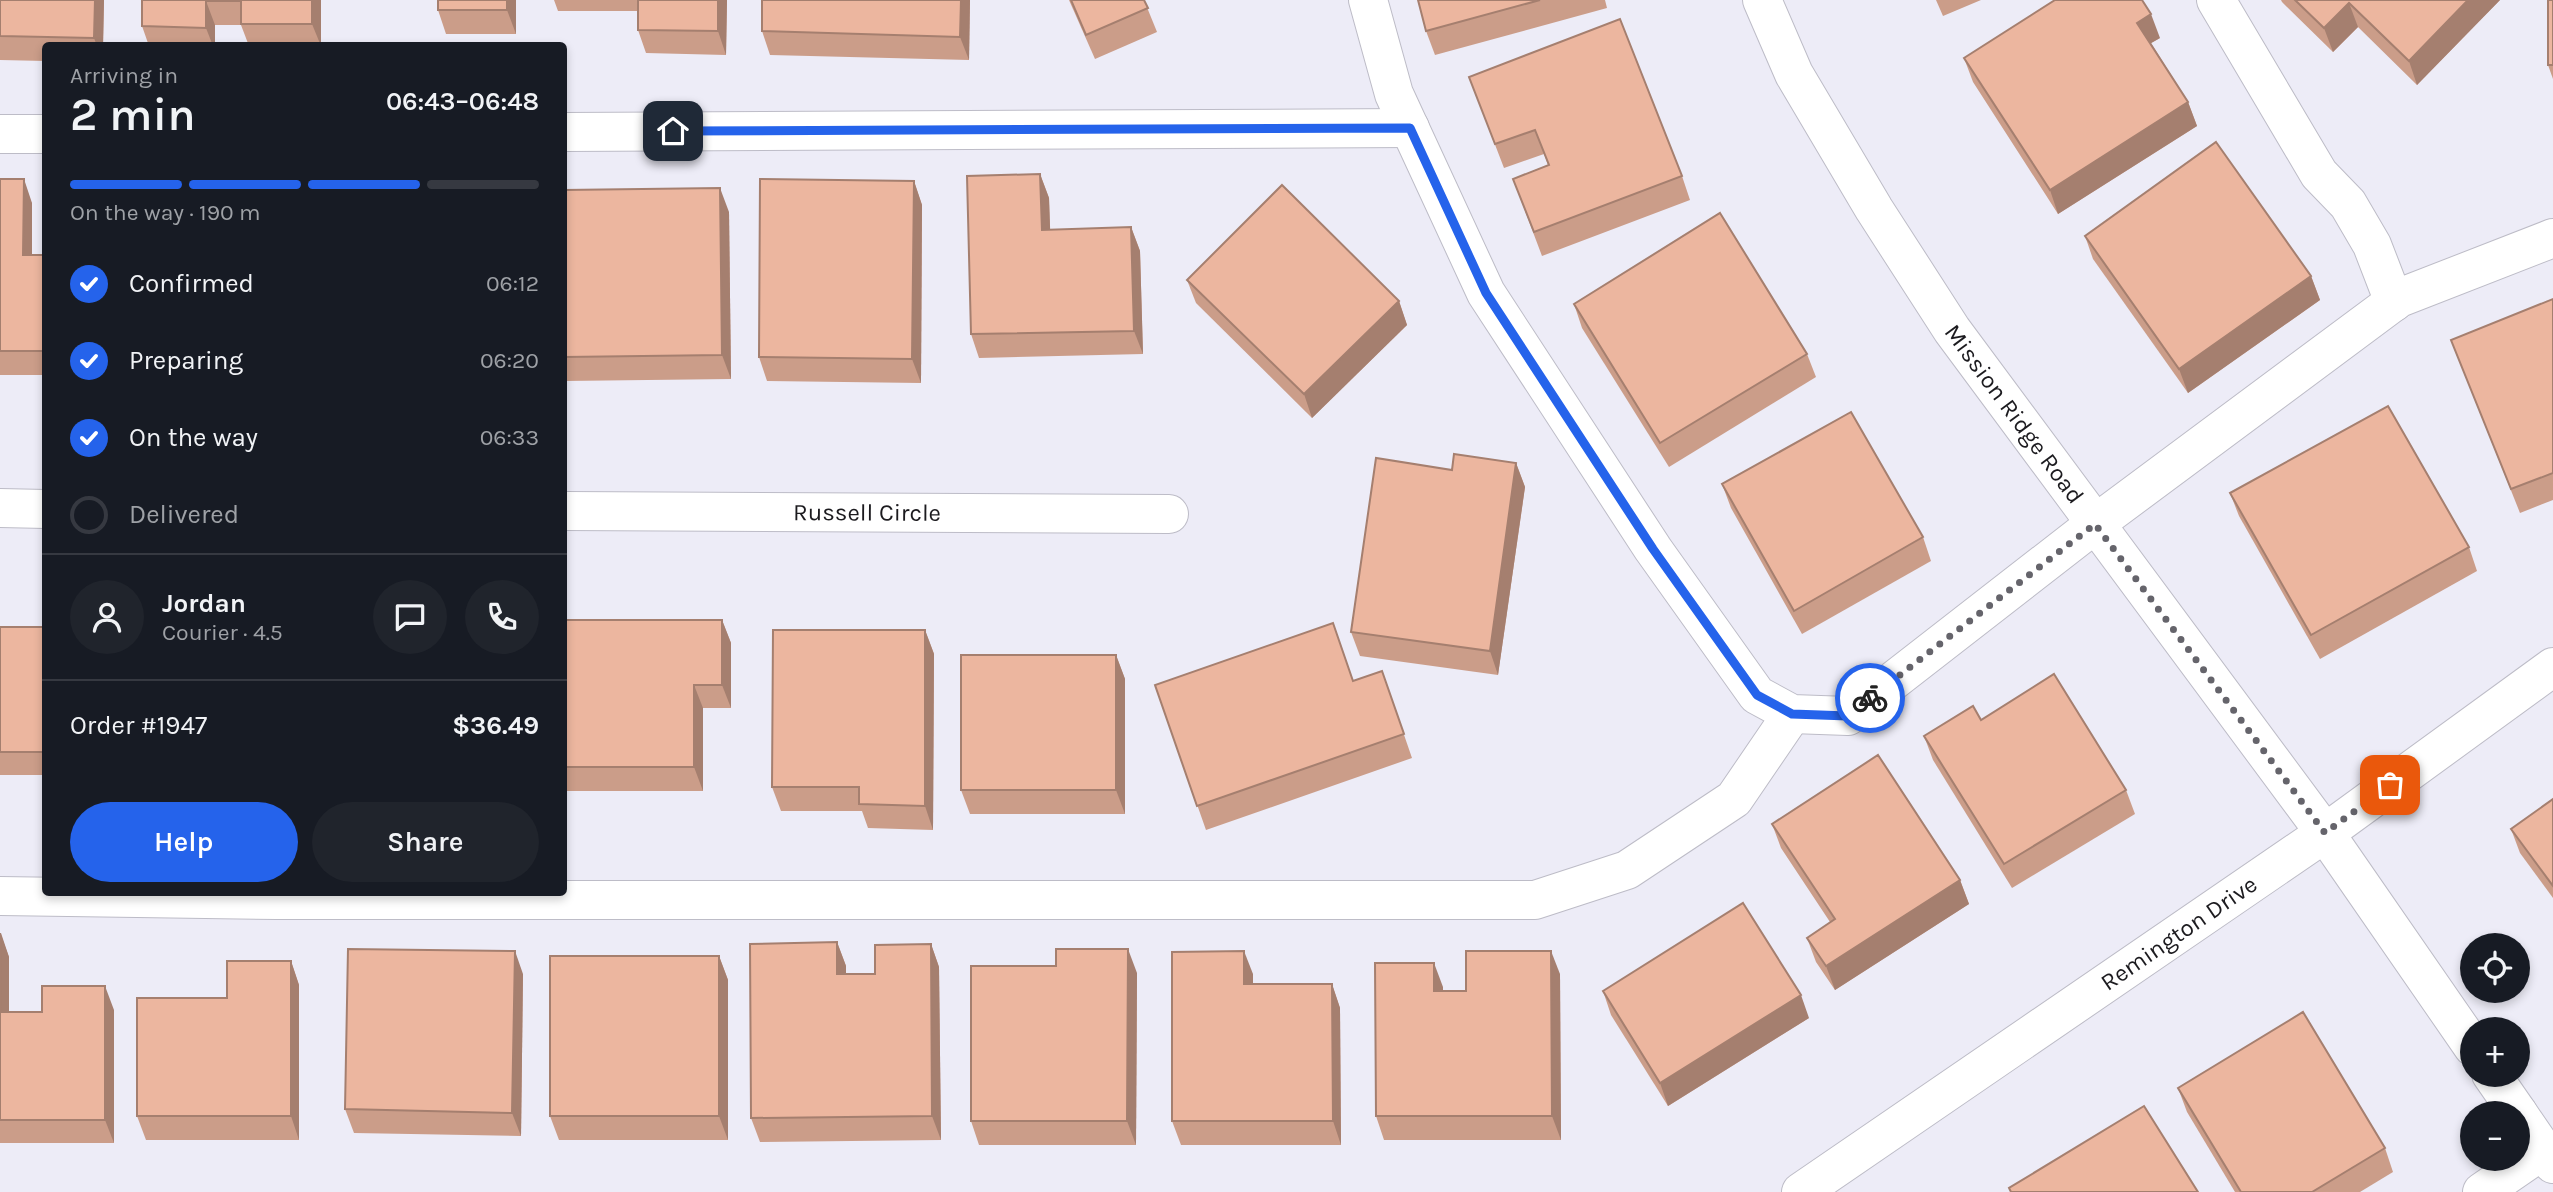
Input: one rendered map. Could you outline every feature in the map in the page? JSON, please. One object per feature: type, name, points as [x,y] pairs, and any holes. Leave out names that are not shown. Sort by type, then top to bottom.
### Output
[{"type":"street","points":[[1368,0],[1394,94],[1486,293],[1653,549],[1757,695],[1792,714],[1848,716],[2095,524],[2394,302],[2553,238]]},
{"type":"street","name":"Mission Ridge Road","points":[[1762,0],[1794,75],[1881,220],[1952,330],[2325,833],[2460,1028]]},
{"type":"street","points":[[2216,0],[2319,174],[2347,204],[2372,245],[2394,302]]},
{"type":"street","points":[[567,132],[1410,128]]},
{"type":"street","points":[[0,134],[42,134]]},
{"type":"street","points":[[0,508],[42,509]]},
{"type":"street","name":"Russell Circle","points":[[567,511],[1169,514]]},
{"type":"street","name":"Remington Drive","points":[[1801,1192],[2325,833],[2553,667]]},
{"type":"street","points":[[0,896],[277,900],[1535,900],[1627,870],[1734,799],[1792,714]]},
{"type":"street","points":[[2482,1192],[2548,1157],[2530,1131]]},
{"type":"building","points":[[0,0],[95,0],[94,38],[0,36]]},
{"type":"building","points":[[142,0],[312,0],[312,24],[241,24],[241,1],[206,1],[206,28],[142,26]]},
{"type":"building","points":[[438,0],[507,0],[507,10],[438,10]]},
{"type":"building","points":[[638,0],[718,0],[718,31],[638,30]]},
{"type":"building","points":[[762,0],[961,0],[960,37],[762,31]]},
{"type":"building","points":[[1071,0],[1144,0],[1148,8],[1086,35]]},
{"type":"building","points":[[1418,0],[1540,0],[1426,31]]},
{"type":"building","points":[[2055,0],[2142,0],[2151,14],[2137,23],[2188,102],[2050,190],[1964,58]]},
{"type":"building","points":[[2295,0],[2468,0],[2409,61],[2349,3],[2324,28]]},
{"type":"building","points":[[2548,0],[2553,0],[2553,65],[2548,65]]},
{"type":"building","points":[[1620,19],[1682,176],[1534,232],[1513,179],[1549,165],[1535,130],[1495,144],[1469,77]]},
{"type":"building","points":[[2216,142],[2311,276],[2179,369],[2085,236]]},
{"type":"building","points":[[1040,174],[1042,230],[1131,227],[1134,331],[971,334],[967,176]]},
{"type":"building","points":[[0,179],[24,179],[23,255],[42,255],[42,351],[0,351]]},
{"type":"building","points":[[760,179],[914,181],[912,359],[759,357]]},
{"type":"building","points":[[1282,185],[1399,301],[1304,394],[1187,280]]},
{"type":"building","points":[[720,188],[722,355],[567,357],[567,190]]},
{"type":"building","points":[[1720,213],[1807,354],[1660,443],[1574,304]]},
{"type":"building","points":[[2553,299],[2553,473],[2511,489],[2451,340]]},
{"type":"building","points":[[2388,406],[2469,547],[2311,635],[2230,493]]},
{"type":"building","points":[[1851,412],[1923,537],[1794,611],[1722,484]]},
{"type":"building","points":[[1454,454],[1516,463],[1490,651],[1351,632],[1376,458],[1452,470]]},
{"type":"building","points":[[567,620],[722,620],[722,685],[694,685],[694,767],[567,767]]},
{"type":"building","points":[[1333,623],[1353,681],[1382,671],[1404,734],[1197,806],[1155,685]]},
{"type":"building","points":[[0,627],[42,627],[42,752],[0,752]]},
{"type":"building","points":[[773,630],[925,630],[925,806],[859,804],[859,787],[772,787]]},
{"type":"building","points":[[961,655],[1116,655],[1116,790],[961,790]]},
{"type":"building","points":[[2054,674],[2126,790],[2004,864],[1924,736],[1973,706],[1981,720]]},
{"type":"building","points":[[1878,755],[1960,880],[1826,966],[1807,938],[1835,919],[1772,824]]},
{"type":"building","points":[[2553,799],[2553,886],[2511,829]]},
{"type":"building","points":[[1743,903],[1801,995],[1660,1083],[1603,991]]},
{"type":"building","points":[[0,933],[1,1012],[42,1012],[42,986],[105,986],[105,1120],[0,1120]]},
{"type":"building","points":[[837,942],[837,974],[875,974],[875,945],[931,944],[932,1116],[751,1118],[750,944]]},
{"type":"building","points":[[348,949],[515,951],[512,1113],[345,1109]]},
{"type":"building","points":[[1056,949],[1128,949],[1127,1121],[971,1121],[971,966],[1056,966]]},
{"type":"building","points":[[1244,951],[1244,984],[1332,984],[1333,1121],[1172,1121],[1172,952]]},
{"type":"building","points":[[1466,951],[1551,951],[1552,1116],[1376,1116],[1375,963],[1434,963],[1434,991],[1466,991]]},
{"type":"building","points":[[550,956],[719,956],[719,1116],[550,1116]]},
{"type":"building","points":[[227,961],[291,961],[291,1116],[137,1116],[137,998],[227,998]]},
{"type":"building","points":[[2303,1012],[2385,1148],[2312,1192],[2241,1192],[2178,1088]]},
{"type":"building","points":[[2144,1106],[2198,1192],[2011,1192],[2009,1188]]},
{"type":"way so far","points":[[1870,698],[2095,524],[2325,833],[2390,785]]},
{"type":"route","points":[[673,131],[1410,128],[1486,293],[1653,549],[1757,695],[1792,714],[1848,716],[1870,698]]}]
